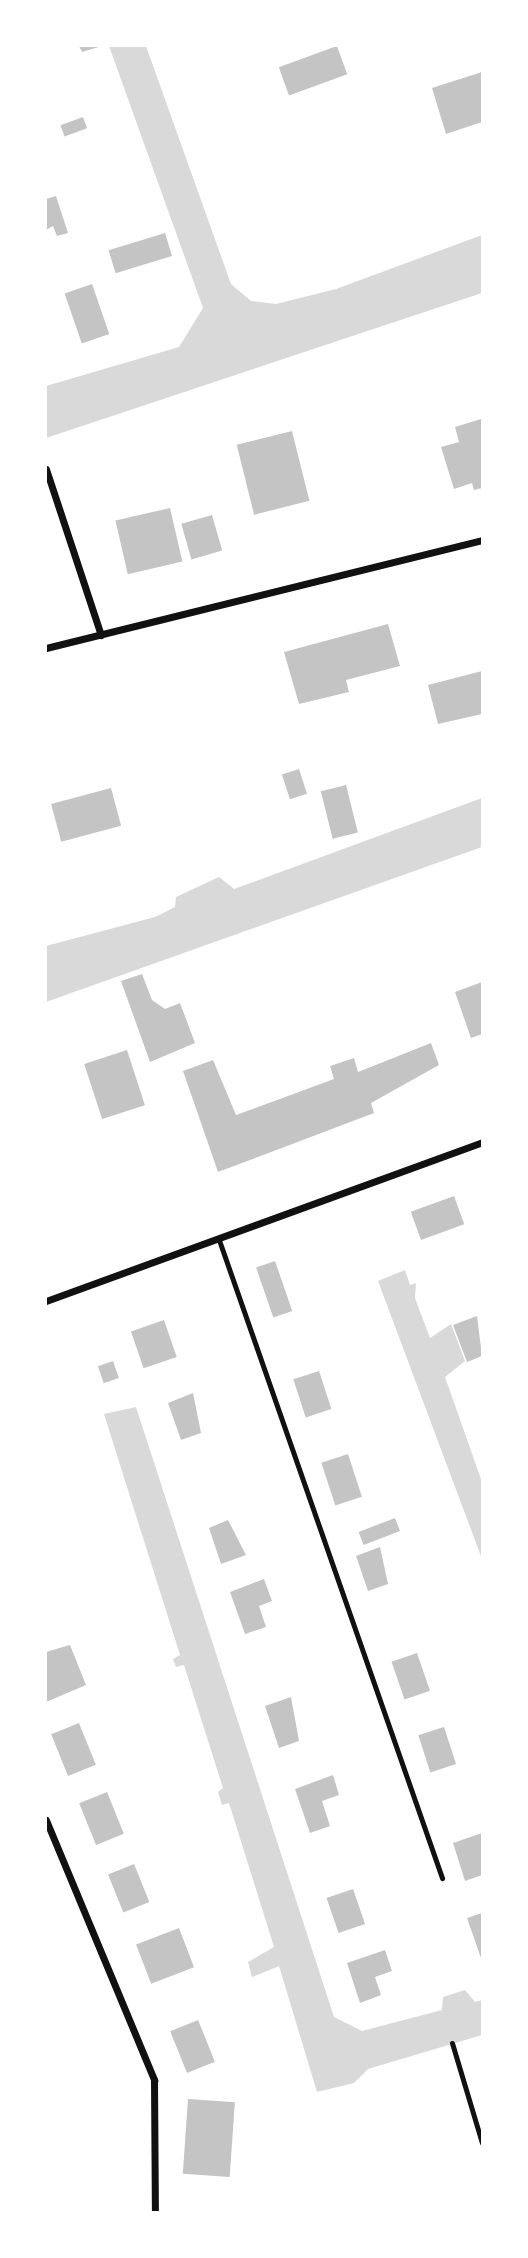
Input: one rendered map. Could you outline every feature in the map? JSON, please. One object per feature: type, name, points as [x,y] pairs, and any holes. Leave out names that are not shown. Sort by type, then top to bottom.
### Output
[{"type":"street","points":[[46,469],[102,635]]},
{"type":"street","points":[[46,648],[482,540]]},
{"type":"street","points":[[46,1301],[482,1142]]},
{"type":"street","points":[[46,1820],[154,2080],[155,2213]]},
{"type":"lane","points":[[219,1240],[442,1878]]},
{"type":"lane","points":[[452,2043],[482,2143]]},
{"type":"shaded area","points":[[109,46],[146,46],[231,284],[251,301],[276,304],[336,289],[482,235],[482,293],[46,438],[46,386],[179,347],[203,308]]},
{"type":"shaded area","points":[[482,798],[482,847],[46,1002],[46,946],[155,917],[175,907],[176,897],[219,877],[234,889]]},
{"type":"shaded area","points":[[405,1270],[410,1285],[416,1283],[415,1298],[430,1338],[451,1324],[465,1361],[445,1377],[482,1482],[482,1559],[378,1281]]},
{"type":"shaded area","points":[[136,1407],[334,2017],[362,2031],[442,2010],[443,1997],[465,1990],[475,2002],[482,2000],[482,2035],[368,2069],[354,2083],[317,2092],[279,1966],[252,1977],[248,1962],[274,1947],[229,1803],[222,1805],[218,1792],[223,1788],[184,1665],[176,1667],[173,1659],[180,1655],[104,1414]]},
{"type":"building","points":[[79,46],[102,46],[82,52]]},
{"type":"building","points":[[337,46],[347,74],[289,95],[279,67]]},
{"type":"building","points":[[482,72],[482,122],[446,134],[432,88]]},
{"type":"building","points":[[83,117],[87,128],[65,136],[60,125]]},
{"type":"building","points":[[56,196],[68,233],[57,236],[53,226],[46,230],[46,199]]},
{"type":"building","points":[[165,233],[172,256],[116,273],[109,250]]},
{"type":"building","points":[[92,284],[109,334],[82,344],[65,293]]},
{"type":"building","points":[[481,419],[482,488],[474,490],[472,483],[454,489],[441,447],[459,442],[455,427]]},
{"type":"building","points":[[292,431],[309,501],[254,515],[237,445]]},
{"type":"building","points":[[170,508],[182,562],[128,574],[115,521]]},
{"type":"building","points":[[212,515],[222,551],[191,559],[181,524]]},
{"type":"building","points":[[388,624],[400,666],[346,680],[349,692],[299,704],[284,652]]},
{"type":"building","points":[[482,671],[482,714],[438,724],[428,685]]},
{"type":"building","points":[[299,769],[307,794],[290,799],[282,775]]},
{"type":"building","points":[[346,785],[358,833],[333,839],[321,791]]},
{"type":"building","points":[[111,788],[121,826],[61,842],[51,804]]},
{"type":"building","points":[[142,974],[152,1000],[165,1009],[180,1003],[195,1043],[150,1062],[121,981]]},
{"type":"building","points":[[482,982],[482,1034],[471,1038],[455,992]]},
{"type":"building","points":[[431,1043],[439,1065],[371,1103],[374,1113],[218,1172],[183,1071],[213,1060],[236,1115],[334,1079],[330,1066],[354,1058],[358,1072]]},
{"type":"building","points":[[127,1050],[145,1105],[102,1119],[84,1064]]},
{"type":"building","points":[[454,1196],[464,1224],[421,1240],[411,1212]]},
{"type":"building","points":[[275,1261],[292,1311],[273,1318],[256,1268]]},
{"type":"building","points":[[477,1316],[482,1356],[467,1362],[453,1325]]},
{"type":"building","points":[[164,1320],[177,1357],[144,1368],[131,1331]]},
{"type":"building","points":[[113,1361],[119,1378],[104,1383],[98,1366]]},
{"type":"building","points":[[319,1371],[331,1409],[306,1417],[293,1379]]},
{"type":"building","points":[[193,1393],[201,1433],[181,1440],[168,1403]]},
{"type":"building","points":[[348,1454],[362,1497],[335,1505],[321,1463]]},
{"type":"building","points":[[395,1518],[400,1531],[364,1545],[359,1532]]},
{"type":"building","points":[[228,1520],[246,1555],[221,1564],[209,1528]]},
{"type":"building","points":[[380,1547],[388,1584],[368,1591],[356,1556]]},
{"type":"building","points":[[264,1579],[272,1601],[259,1606],[266,1627],[245,1634],[230,1592]]},
{"type":"building","points":[[70,1645],[86,1685],[46,1702],[46,1652]]},
{"type":"building","points":[[417,1653],[430,1691],[404,1700],[391,1662]]},
{"type":"building","points":[[291,1697],[299,1741],[279,1748],[265,1706]]},
{"type":"building","points":[[79,1723],[96,1765],[68,1776],[51,1734]]},
{"type":"building","points":[[444,1727],[456,1764],[430,1772],[418,1735]]},
{"type":"building","points":[[333,1775],[339,1795],[322,1801],[330,1826],[310,1833],[295,1789]]},
{"type":"building","points":[[107,1792],[124,1834],[96,1845],[79,1803]]},
{"type":"building","points":[[482,1833],[482,1875],[465,1881],[453,1843]]},
{"type":"building","points":[[134,1864],[149,1902],[123,1913],[108,1874]]},
{"type":"building","points":[[353,1889],[365,1924],[339,1933],[327,1898]]},
{"type":"building","points":[[482,1913],[482,1961],[467,1918]]},
{"type":"building","points":[[179,1928],[194,1967],[151,1984],[136,1944]]},
{"type":"building","points":[[385,1950],[392,1971],[375,1977],[381,1995],[360,2003],[347,1963]]},
{"type":"building","points":[[198,2020],[215,2062],[187,2073],[170,2031]]},
{"type":"building","points":[[188,2099],[235,2102],[230,2177],[183,2174]]}]
